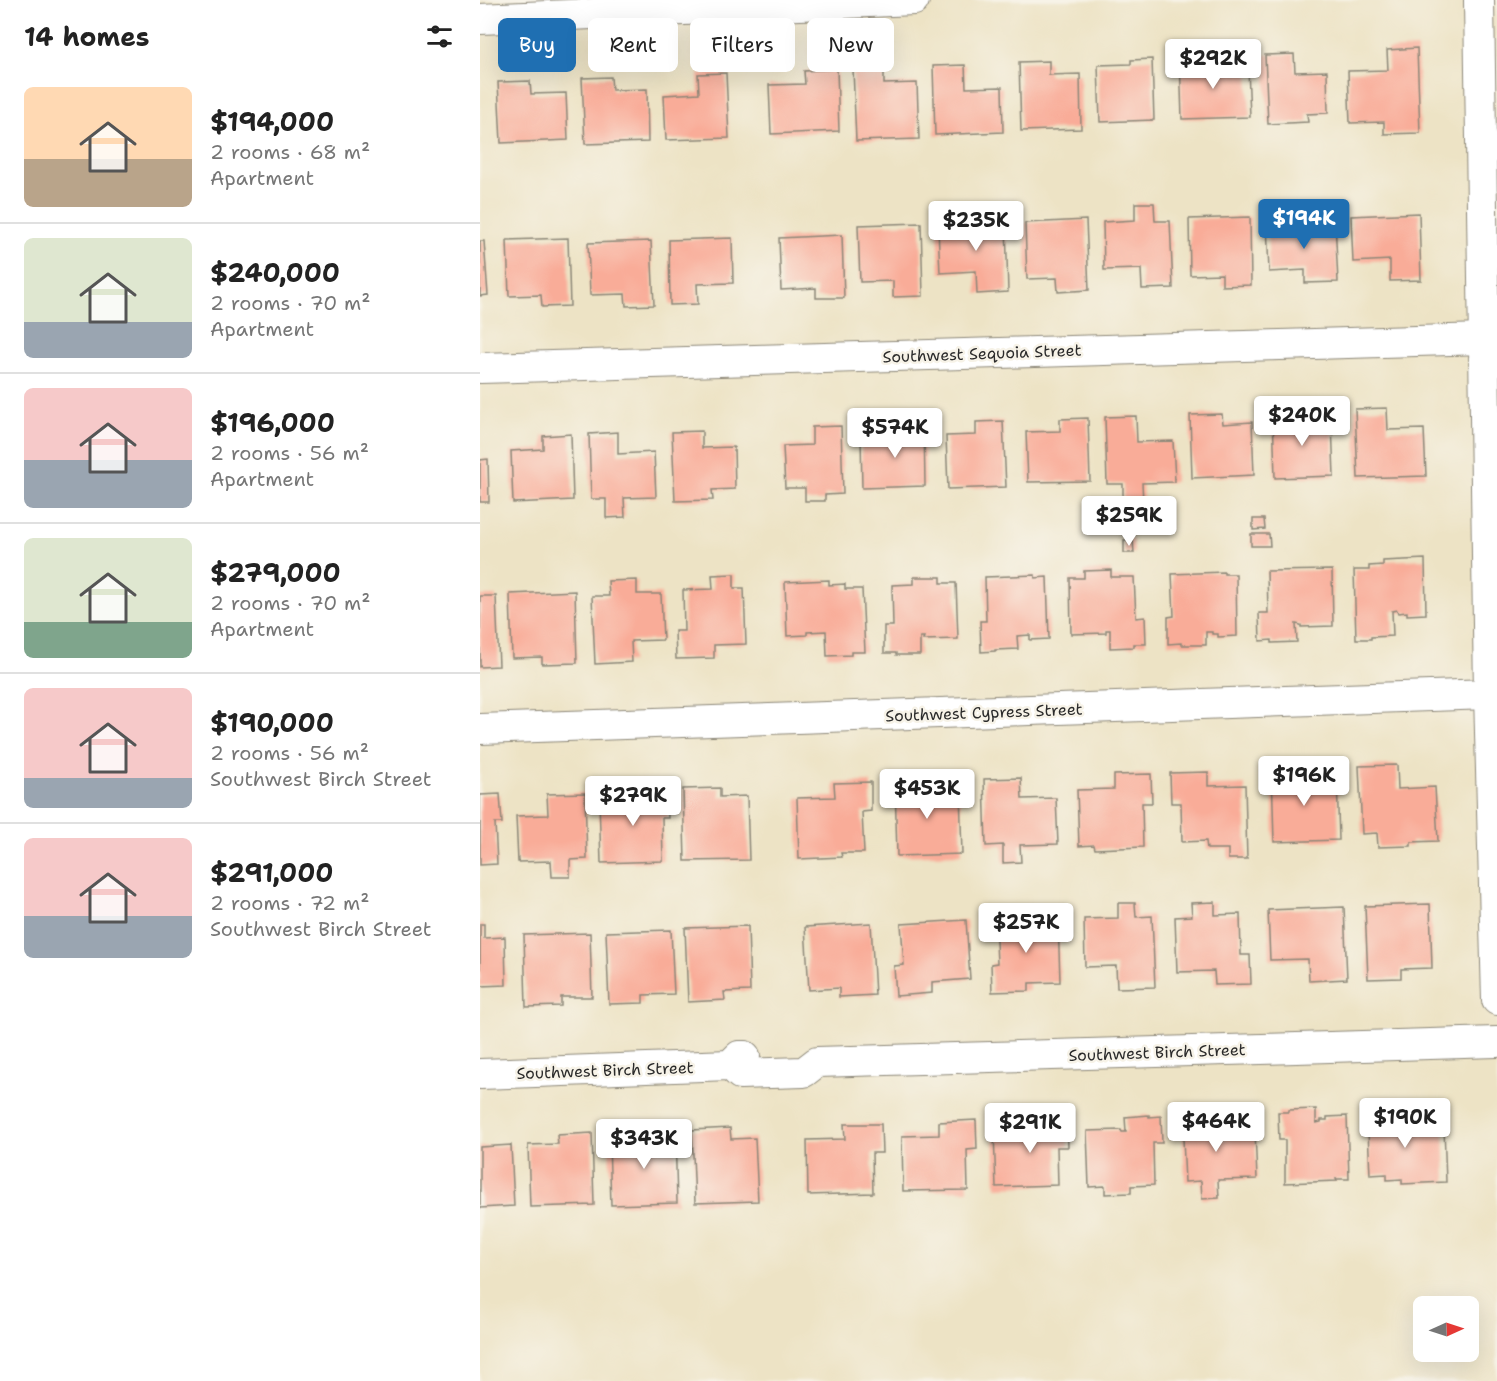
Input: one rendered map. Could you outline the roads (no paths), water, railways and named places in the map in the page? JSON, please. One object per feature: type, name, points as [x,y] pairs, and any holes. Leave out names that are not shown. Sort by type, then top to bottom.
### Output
[{"type":"street","points":[[480,19],[914,0]]},
{"type":"street","points":[[1479,0],[1489,694],[1497,1000]]},
{"type":"street","name":"Southwest Sequoia Street","points":[[480,368],[1484,339]]},
{"type":"street","name":"Southwest Cypress Street","points":[[480,729],[1489,694]]},
{"type":"street","name":"Southwest Birch Street","points":[[480,1074],[730,1065],[740,1074],[783,1073],[804,1072],[817,1062],[1497,1042]]}]
